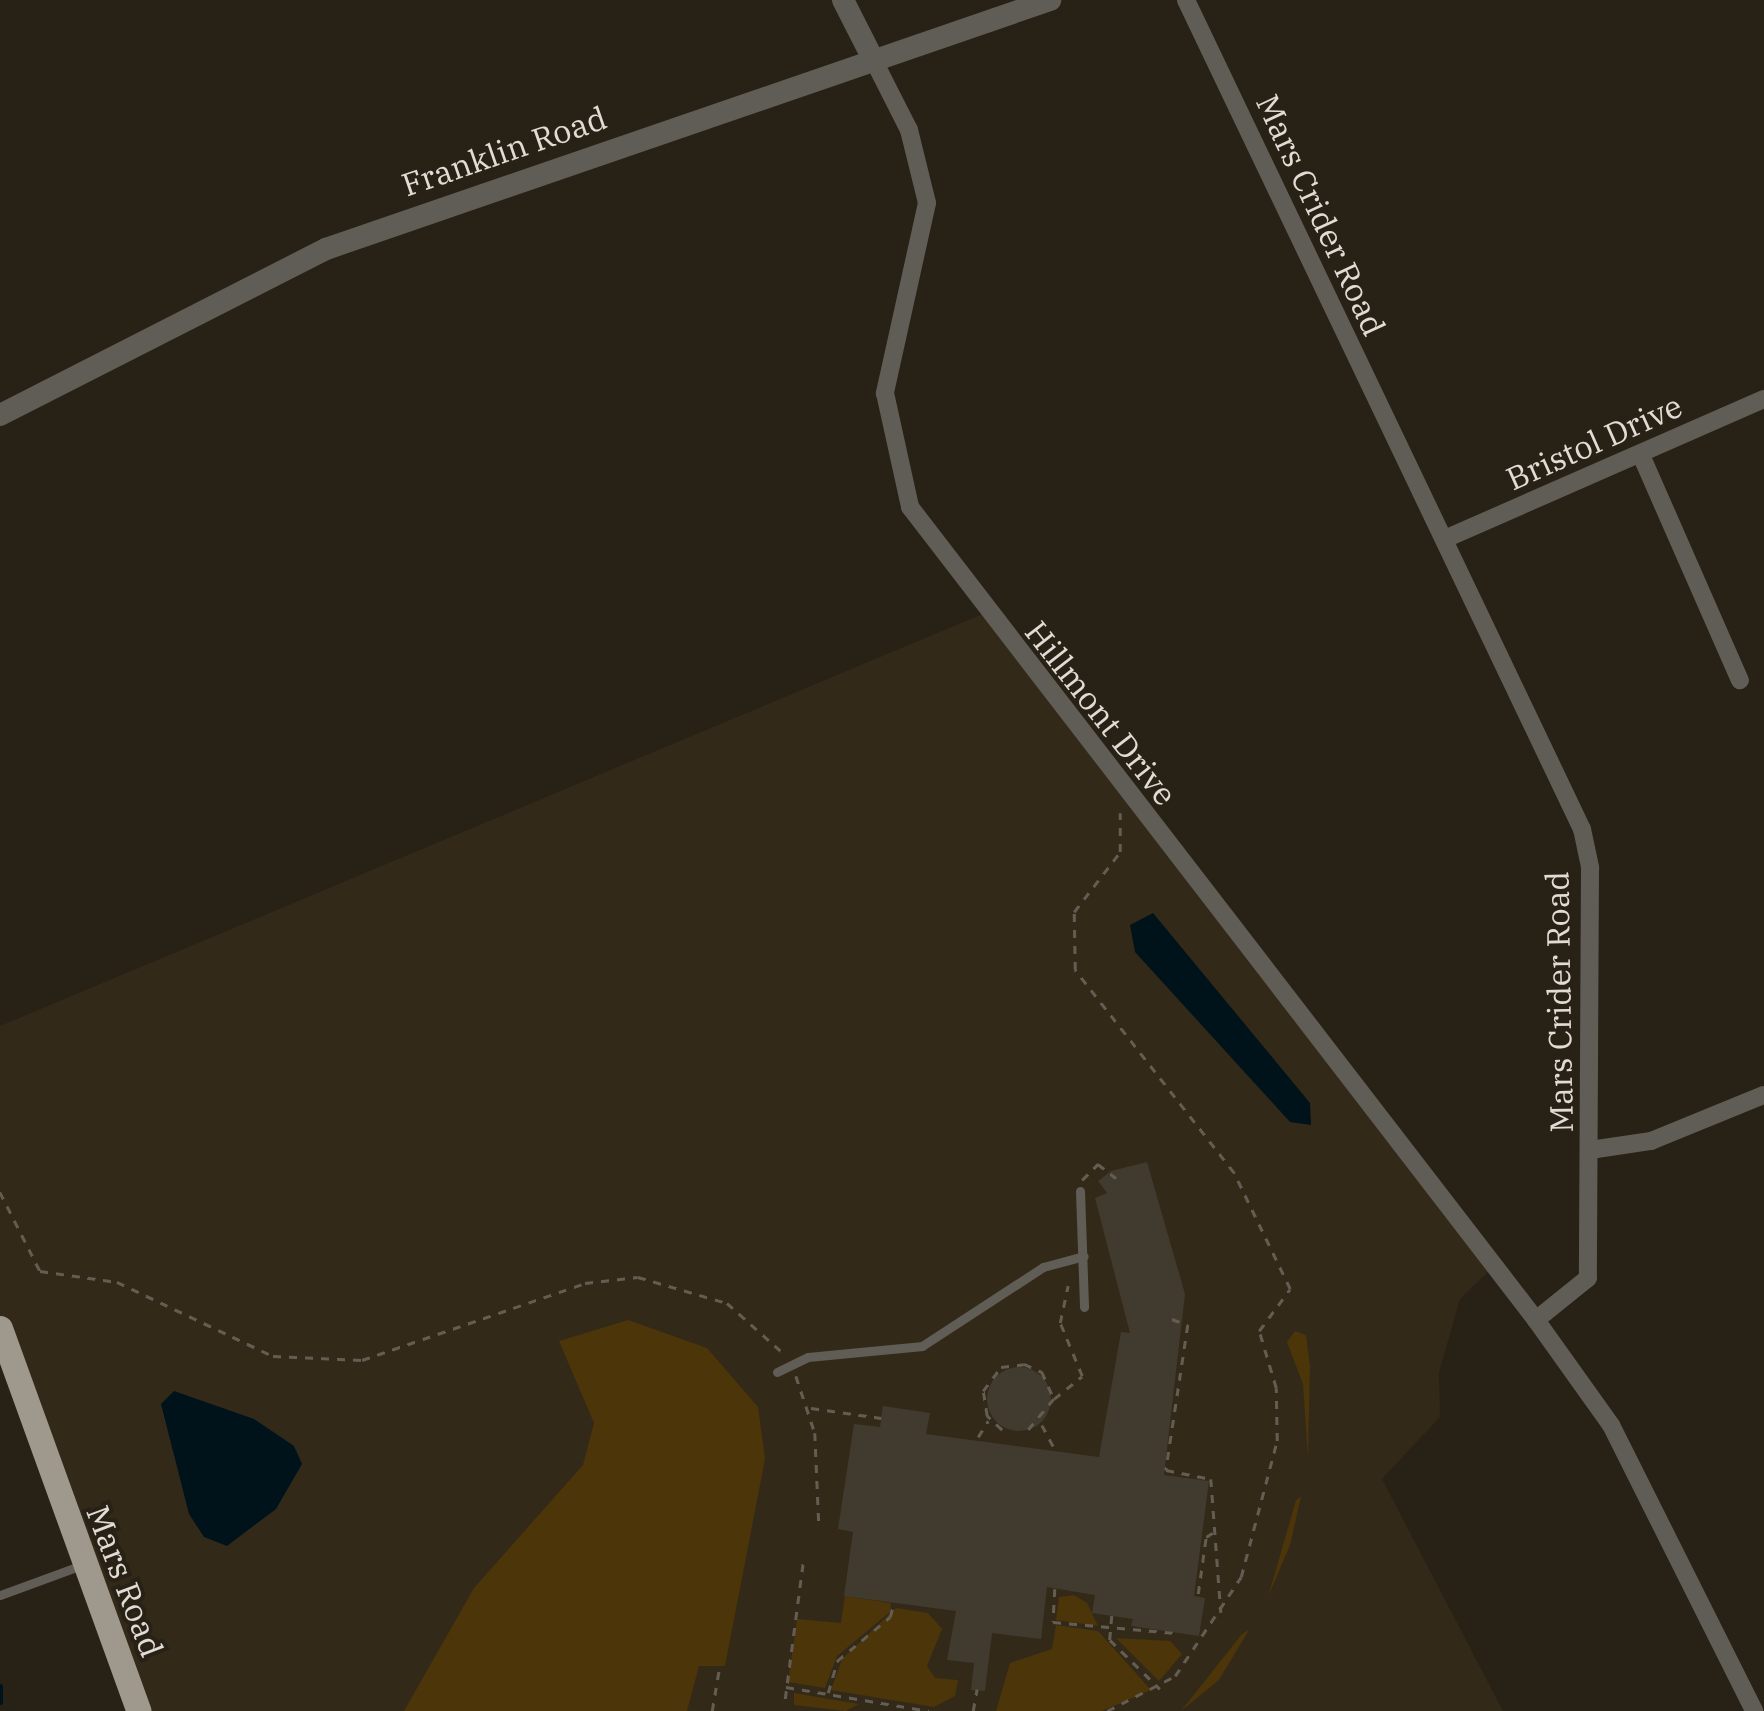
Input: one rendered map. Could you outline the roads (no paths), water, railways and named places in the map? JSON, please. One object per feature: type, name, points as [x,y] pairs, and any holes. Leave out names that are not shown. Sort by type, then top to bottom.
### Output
[{"type":"main road","name":"Mars Road","points":[[0,1328],[50,1474],[140,1711]]},
{"type":"main road","name":"Mars Road","points":[[0,1374],[50,1474]]},
{"type":"street","points":[[843,0],[874,61]]},
{"type":"street","name":"Franklin Road","points":[[0,416],[340,243],[1050,0]]},
{"type":"street","name":"Mars Crider Road","points":[[1186,0],[1447,538],[1582,829],[1590,1150],[1588,1278],[1536,1320]]},
{"type":"street","name":"Hillmont Drive","points":[[874,61],[909,130],[927,202],[885,382],[887,435],[910,507],[1536,1320]]},
{"type":"street","name":"Bristol Drive","points":[[1447,538],[1764,399]]},
{"type":"street","points":[[1641,455],[1740,680]]},
{"type":"street","points":[[1590,1150],[1651,1142],[1764,1095]]},
{"type":"street","points":[[1536,1320],[1612,1425],[1754,1711]]},
{"type":"lane","points":[[1080,1192],[1084,1307]]},
{"type":"lane","points":[[777,1372],[790,1364],[922,1346],[1043,1267],[1084,1256]]},
{"type":"lane","points":[[0,1595],[85,1564]]},
{"type":"waterway","points":[[0,1686],[0,1702]]}]
